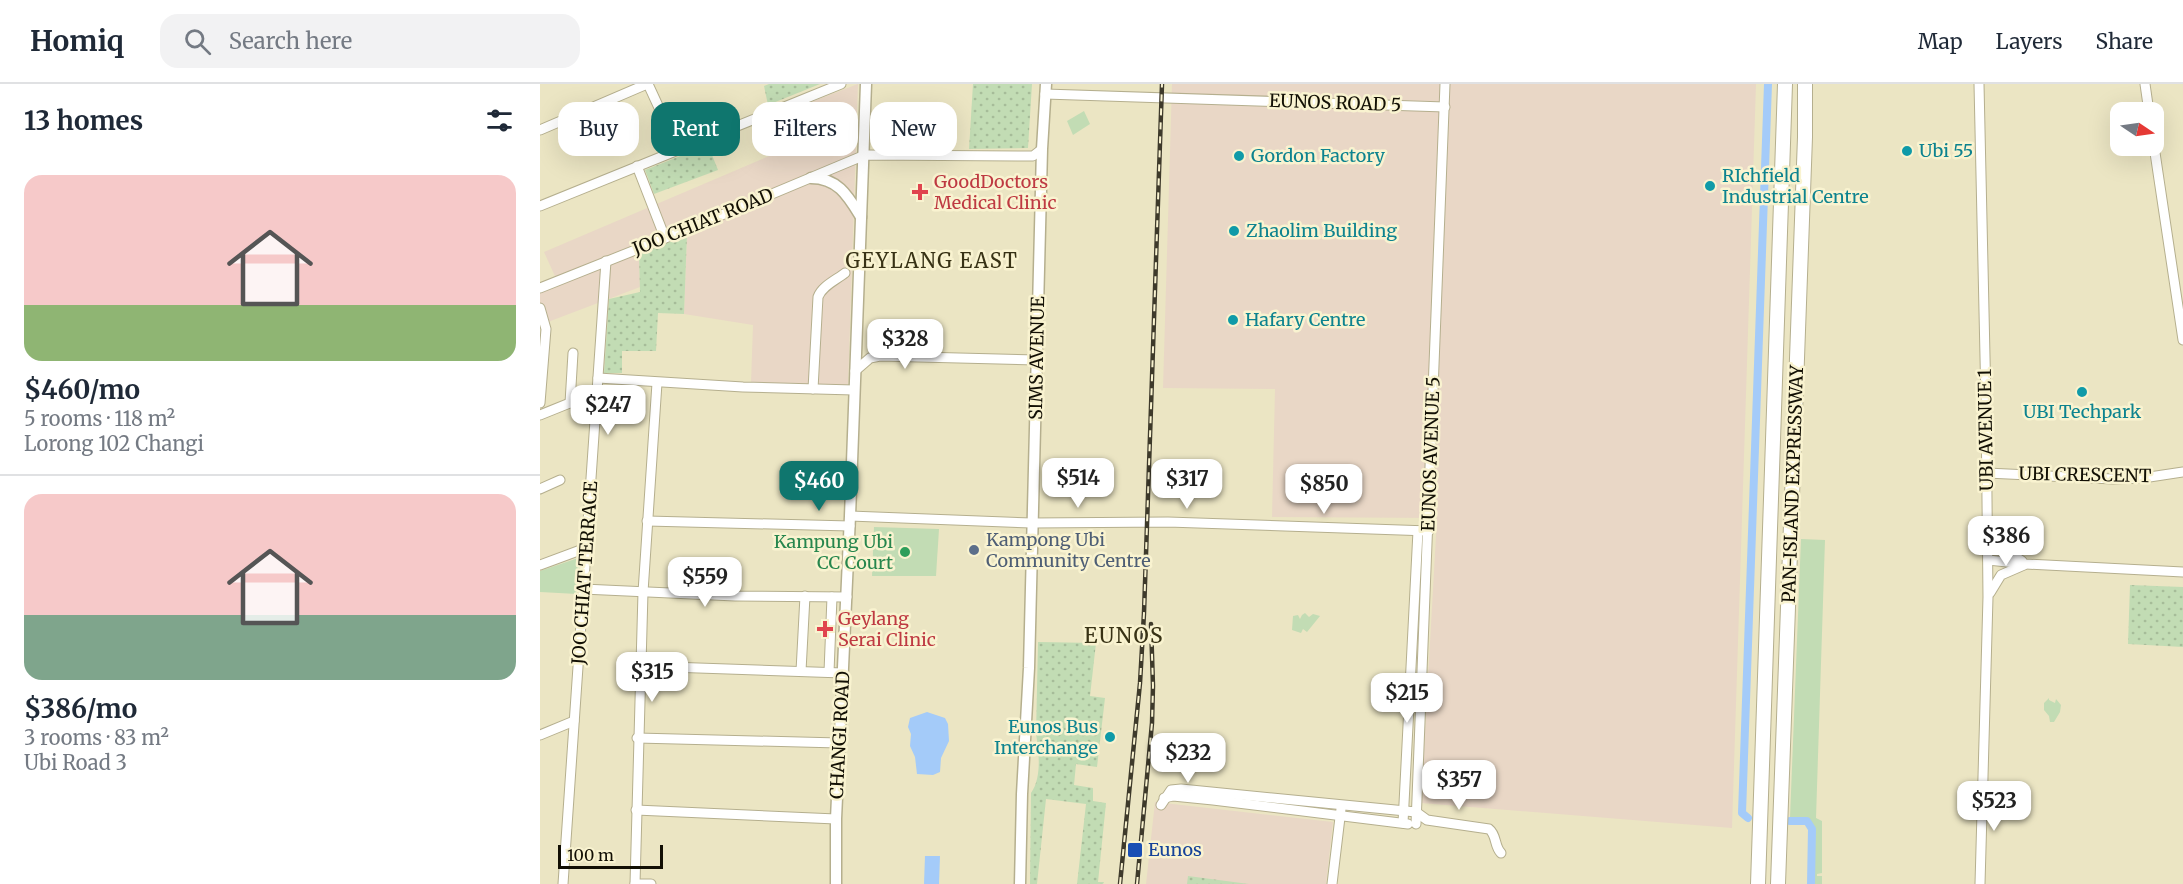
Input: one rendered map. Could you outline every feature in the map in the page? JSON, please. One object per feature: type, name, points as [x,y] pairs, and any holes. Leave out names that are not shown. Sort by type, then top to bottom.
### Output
[{"type":"highway","name":"PAN-ISLAND EXPRESSWAY","points":[[1758,884],[1785,84]]},
{"type":"highway","name":"PAN-ISLAND EXPRESSWAY","points":[[1778,884],[1805,84]]},
{"type":"highway","points":[[1805,137],[1810,84]]},
{"type":"main road","name":"CHANGI ROAD","points":[[836,884],[836,819],[847,597],[866,84]]},
{"type":"main road","name":"SIMS AVENUE","points":[[1020,884],[1029,668],[1042,149],[1046,89]]},
{"type":"main road","points":[[811,178],[822,178],[837,184],[848,196],[861,218]]},
{"type":"street","points":[[540,130],[647,84],[656,102]]},
{"type":"street","points":[[740,124],[841,84]]},
{"type":"street","name":"EUNOS AVENUE 5","points":[[1416,824],[1445,84]]},
{"type":"street","name":"UBI AVENUE 1","points":[[1979,84],[1988,526],[1980,884]]},
{"type":"street","points":[[2145,84],[2148,102]]},
{"type":"street","name":"EUNOS ROAD 5","points":[[1046,89],[1445,106]]},
{"type":"street","points":[[865,155],[1033,156],[1042,149]]},
{"type":"street","name":"JOO CHIAT ROAD","points":[[540,288],[865,155]]},
{"type":"street","points":[[540,206],[661,156]]},
{"type":"street","points":[[2155,156],[2183,340]]},
{"type":"street","points":[[637,166],[665,238]]},
{"type":"street","name":"JOO CHIAT TERRACE","points":[[563,884],[606,261]]},
{"type":"street","points":[[813,389],[818,297],[820,291],[845,273]]},
{"type":"street","points":[[540,308],[546,328],[540,403]]},
{"type":"street","points":[[570,403],[573,352]]},
{"type":"street","points":[[855,371],[870,358],[880,356],[1036,360]]},
{"type":"street","points":[[598,378],[854,390]]},
{"type":"street","points":[[651,884],[635,884],[637,738],[643,592],[657,382]]},
{"type":"street","points":[[540,415],[597,392]]},
{"type":"street","name":"UBI CRESCENT","points":[[1987,472],[2113,479],[2143,478],[2183,472]]},
{"type":"street","points":[[540,489],[560,480]]},
{"type":"street","points":[[647,521],[788,525],[850,521],[1168,522],[1429,531]]},
{"type":"street","points":[[1988,526],[2001,547],[2026,564]]},
{"type":"street","name":"EUNOS AVENUE 5","points":[[1403,823],[1418,531]]},
{"type":"street","points":[[540,566],[586,548]]},
{"type":"street","points":[[1988,560],[2183,573]]},
{"type":"street","points":[[1988,597],[2001,575],[2026,564]]},
{"type":"street","points":[[583,589],[847,597]]},
{"type":"street","points":[[801,671],[805,597]]},
{"type":"street","points":[[829,672],[832,597]]},
{"type":"street","points":[[640,666],[843,673]]},
{"type":"street","points":[[540,735],[574,721]]},
{"type":"street","points":[[637,738],[839,743]]},
{"type":"street","points":[[1163,801],[1171,790],[1181,789],[1341,810],[1403,823],[1416,824],[1427,820],[1486,828],[1492,831],[1496,848],[1501,853]]},
{"type":"street","points":[[636,810],[836,819]]},
{"type":"street","points":[[1341,810],[1404,810],[1416,812],[1427,820]]},
{"type":"street","points":[[1332,884],[1341,810]]},
{"type":"street","points":[[1486,851],[1491,848],[1494,836]]},
{"type":"shaded area","points":[[858,84],[857,102],[811,102]]},
{"type":"shaded area","points":[[1172,84],[1756,84],[1732,828],[1421,803],[1437,518],[1272,517],[1275,389],[1163,388]]},
{"type":"shaded area","points":[[769,156],[856,156],[848,386],[751,383],[753,325],[684,314],[687,235],[639,254],[640,287],[540,325],[540,293],[559,285],[544,252]]},
{"type":"shaded area","points":[[1155,802],[1333,822],[1326,884],[1146,884]]},
{"type":"green space","points":[[769,84],[820,84],[775,102],[767,102],[764,86]]},
{"type":"green space","points":[[973,84],[1032,84],[1028,148],[969,149]]},
{"type":"green space","points":[[1084,111],[1090,124],[1073,135],[1067,121]]},
{"type":"green space","points":[[680,156],[712,156],[718,170],[654,194],[645,170]]},
{"type":"green space","points":[[687,234],[684,314],[658,313],[656,351],[622,351],[622,373],[604,373],[609,299],[640,292],[639,254]]},
{"type":"green space","name":"Kampung Ubi CC Court","points":[[874,527],[939,529],[936,576],[872,576]]},
{"type":"green space","points":[[1801,539],[1825,540],[1816,818],[1822,821],[1822,873],[1817,876],[1822,876],[1822,884],[1813,884],[1815,828],[1809,819],[1790,818]]},
{"type":"green space","points":[[581,557],[577,594],[540,592],[540,571]]},
{"type":"green space","points":[[2130,585],[2183,587],[2183,647],[2128,644]]},
{"type":"green space","points":[[1305,613],[1309,617],[1313,614],[1320,616],[1307,632],[1303,629],[1301,633],[1292,630],[1293,616],[1298,615],[1300,619]]},
{"type":"green space","points":[[1038,642],[1096,643],[1090,696],[1105,698],[1097,767],[1076,764],[1074,785],[1093,788],[1093,801],[1106,803],[1098,882],[1104,882],[1103,884],[1077,884],[1086,804],[1046,799],[1037,884],[1030,884],[1031,793],[1037,780],[1039,764],[1036,734]]},
{"type":"green space","points":[[2049,698],[2055,703],[2056,699],[2061,705],[2054,722],[2050,722],[2044,710],[2044,703]]},
{"type":"green space","points":[[1188,876],[1249,884],[1187,884]]},
{"type":"water","points":[[927,712],[945,718],[948,724],[949,741],[941,758],[940,772],[933,775],[917,774],[908,727],[910,718]]},
{"type":"water","points":[[925,856],[940,856],[939,884],[924,884]]},
{"type":"waterway","points":[[1748,818],[1742,813],[1768,84]]},
{"type":"waterway","points":[[1790,821],[1807,821],[1812,829],[1811,884]]},
{"type":"railway","points":[[1120,884],[1140,683],[1144,613],[1162,84]]},
{"type":"railway","points":[[1137,884],[1152,723],[1151,624]]},
{"type":"place","name":"Ubi 55","points":[[1907,151]]},
{"type":"place","name":"Gordon Factory","points":[[1239,156]]},
{"type":"place","name":"RIchfield Industrial Centre","points":[[1710,186]]},
{"type":"place","name":"GoodDoctors Medical Clinic","points":[[920,192]]},
{"type":"place","name":"Zhaolim Building","points":[[1234,231]]},
{"type":"place","name":"Hafary Centre","points":[[1233,320]]},
{"type":"place","name":"UBI Techpark","points":[[2082,392]]},
{"type":"place","name":"Kampong Ubi Community Centre","points":[[974,550]]},
{"type":"place","name":"Kampung Ubi CC Court","points":[[905,552]]},
{"type":"place","name":"Geylang Serai Clinic","points":[[825,629]]},
{"type":"place","name":"Eunos Bus Interchange","points":[[1110,737]]},
{"type":"place","name":"Eunos","points":[[1135,850]]},
{"type":"district","name":"GEYLANG EAST","points":[[932,261]]},
{"type":"district","name":"EUNOS","points":[[1124,636]]}]
